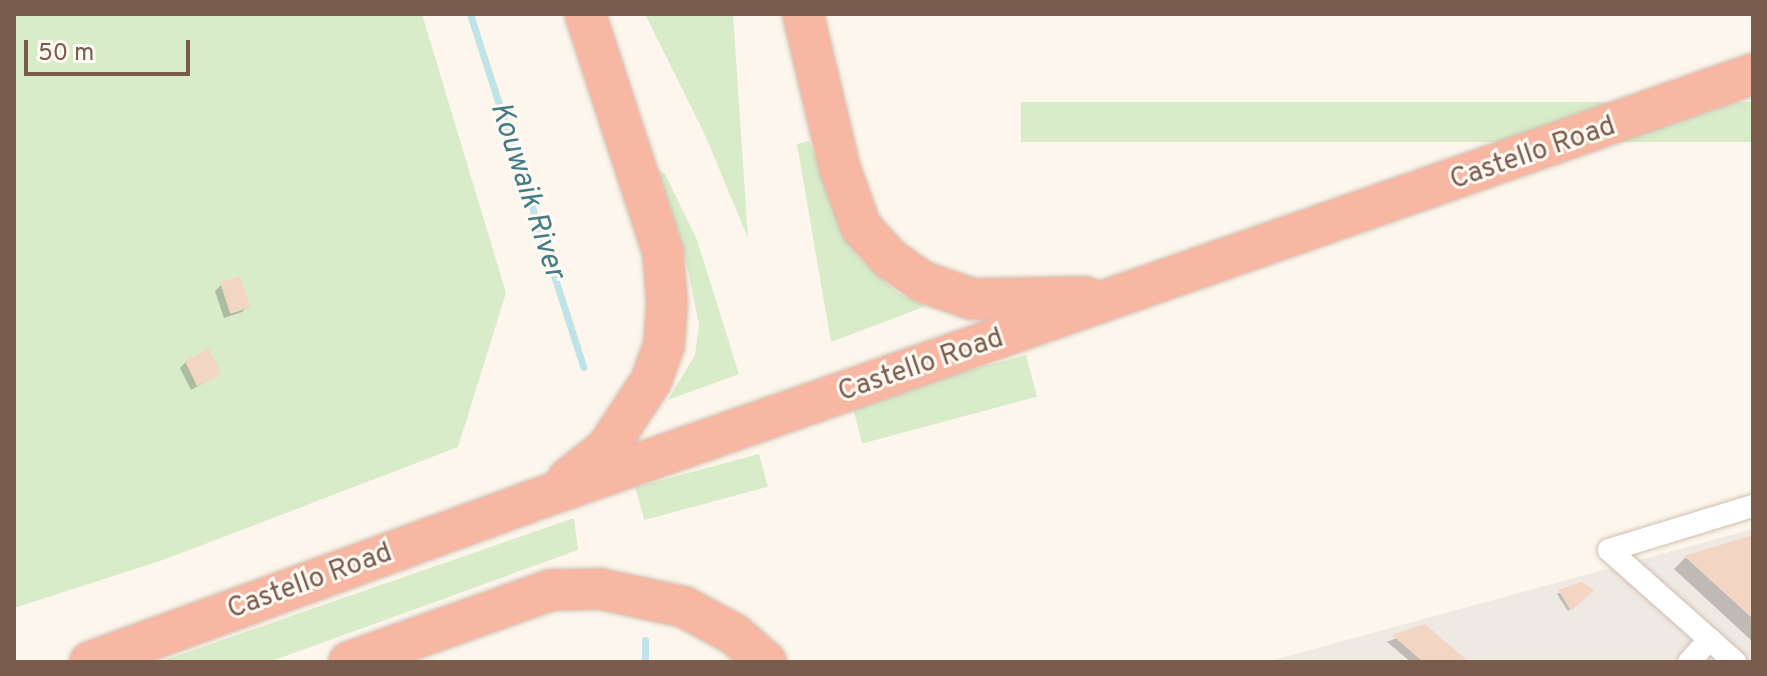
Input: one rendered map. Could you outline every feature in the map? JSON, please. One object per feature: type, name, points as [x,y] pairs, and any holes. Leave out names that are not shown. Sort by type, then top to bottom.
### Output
[{"type":"highway","points":[[526,503],[577,473],[607,448],[651,381],[664,345],[663,252],[585,14]]},
{"type":"highway","points":[[803,14],[845,183],[861,227],[890,259],[923,282],[972,299],[1122,296]]},
{"type":"highway","name":"Castello Road","points":[[90,662],[526,503],[1753,74]]},
{"type":"highway","points":[[349,662],[551,590],[622,592],[684,607],[734,634],[766,662]]},
{"type":"street","points":[[1735,662],[1609,550],[1753,506]]},
{"type":"street","points":[[1689,662],[1710,639]]},
{"type":"shaded area","points":[[1753,529],[1753,662],[1266,662]]},
{"type":"green space","points":[[14,14],[422,14],[506,293],[458,447],[166,559],[14,608]]},
{"type":"green space","points":[[645,14],[733,14],[748,238],[705,135]]},
{"type":"green space","points":[[1021,102],[1753,102],[1753,142],[1021,142]]},
{"type":"green space","points":[[809,141],[858,257],[898,293],[926,306],[831,342],[797,144]]},
{"type":"green space","points":[[657,170],[665,174],[697,240],[739,374],[668,400],[695,355],[699,325],[685,256]]},
{"type":"green space","points":[[1026,355],[1037,397],[862,443],[851,402]]},
{"type":"green space","points":[[759,454],[768,487],[644,520],[635,487]]},
{"type":"green space","points":[[574,518],[578,550],[269,662],[159,662]]},
{"type":"building","points":[[240,276],[250,307],[230,314],[220,282]]},
{"type":"building","points":[[209,349],[221,374],[197,386],[185,361]]},
{"type":"building","points":[[1753,535],[1753,619],[1684,556]]},
{"type":"building","points":[[1581,582],[1594,590],[1571,611],[1558,590]]},
{"type":"building","points":[[1425,624],[1469,662],[1423,662],[1392,635]]},
{"type":"waterway","name":"Kouwaik River","points":[[470,14],[583,367]]},
{"type":"waterway","name":"Kouwaik River","points":[[645,640],[645,662]]}]
